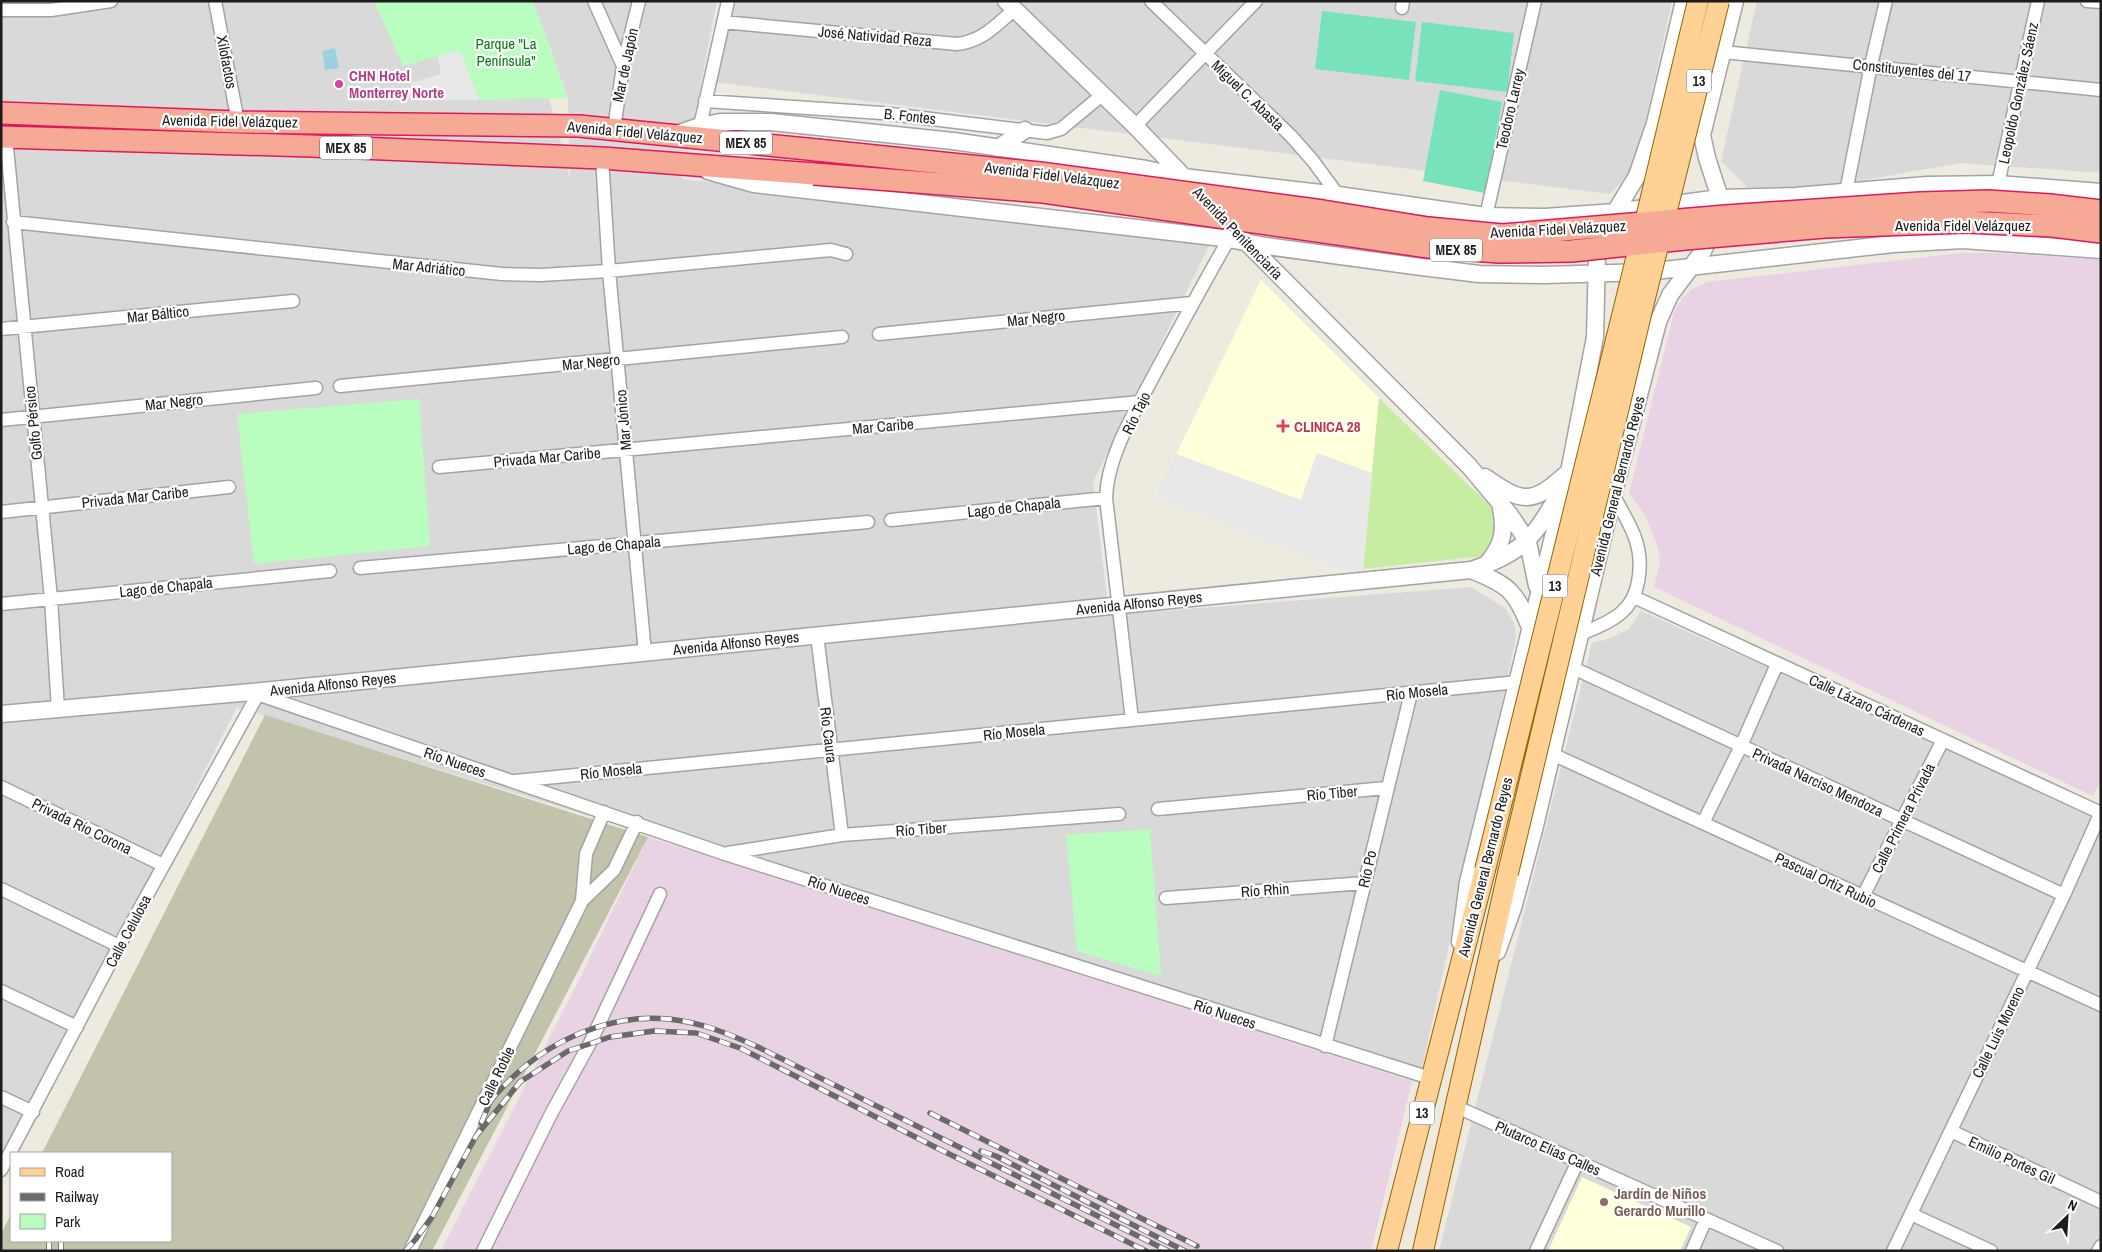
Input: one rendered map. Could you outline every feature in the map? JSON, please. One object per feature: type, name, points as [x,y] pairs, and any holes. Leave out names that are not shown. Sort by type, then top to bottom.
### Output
[{"type":"highway","name":"Avenida Fidel Velázquez","points":[[1,113],[238,122],[536,125],[676,134],[1040,173],[1323,211],[1428,228],[1502,235],[1920,203],[1988,201],[2101,211]]},
{"type":"highway","name":"Avenida Fidel Velázquez","points":[[4,137],[311,146],[602,158],[690,164],[1043,192],[1428,247],[1484,252],[1572,252],[1685,238],[1816,228],[1928,223],[2024,224],[2101,232]]},
{"type":"main road","name":"Avenida General Bernardo Reyes","points":[[1387,1251],[1485,870],[1642,236],[1698,1]]},
{"type":"main road","name":"Avenida General Bernardo Reyes","points":[[1423,1251],[1457,1107],[1508,873],[1643,306],[1719,1]]},
{"type":"street","points":[[1,10],[52,10],[112,1]]},
{"type":"street","name":"Xilofactos","points":[[215,1],[238,122]]},
{"type":"street","points":[[594,1],[624,66]]},
{"type":"street","name":"Mar de Japón","points":[[614,129],[624,66],[639,1]]},
{"type":"street","points":[[700,126],[728,1]]},
{"type":"street","name":"Miguel C. Abasta","points":[[1151,1],[1291,136],[1313,161],[1338,195]]},
{"type":"street","points":[[1135,126],[1256,1]]},
{"type":"street","name":"Teodoro Larrey","points":[[1486,216],[1535,1]]},
{"type":"street","name":"Avenida General Bernardo Reyes","points":[[1457,976],[1463,909],[1468,882],[1567,477],[1595,337],[1596,274],[1600,241],[1603,232],[1637,176],[1654,123],[1684,1]]},
{"type":"street","name":"Avenida General Bernardo Reyes","points":[[1485,982],[1513,908],[1573,668],[1613,495],[1651,349],[1670,295],[1703,251],[1716,226],[1720,198],[1707,158],[1702,135],[1735,1]]},
{"type":"street","points":[[1846,192],[1871,65],[1886,1]]},
{"type":"street","name":"Leopoldo González Sáenz","points":[[1998,184],[2038,1]]},
{"type":"street","points":[[2087,1],[2101,2]]},
{"type":"street","name":"José Natividad Reza","points":[[723,22],[957,44],[969,43],[980,38],[1010,5]]},
{"type":"street","name":"Avenida Penitenciaría","points":[[1010,5],[1135,126],[1246,242],[1469,466],[1519,526],[1528,542],[1538,594]]},
{"type":"street","name":"Constituyentes del 17","points":[[1723,52],[1871,65],[2101,90]]},
{"type":"street","name":"B. Fontes","points":[[705,101],[882,113],[1048,133],[1058,130],[1102,95]]},
{"type":"street","points":[[676,134],[720,122],[771,122],[998,148],[1146,169],[1183,177],[1338,195],[1486,216],[1545,216],[1615,212],[1720,198],[1795,196],[1927,186],[1998,184],[2101,192]]},
{"type":"street","points":[[1654,123],[1663,138],[1670,143],[1688,144],[1702,135]]},
{"type":"street","points":[[998,148],[1025,130]]},
{"type":"street","name":"Golfo Pérsico","points":[[4,137],[51,598],[58,708]]},
{"type":"street","name":"Mar Jónico","points":[[602,158],[609,271],[645,653]]},
{"type":"street","points":[[690,164],[720,176],[754,184],[1229,238],[1266,246],[1470,272],[1510,274],[1646,272],[1893,244],[1963,240],[2101,250]]},
{"type":"street","points":[[1146,169],[1154,173],[1166,186],[1171,202],[1168,218],[1157,231]]},
{"type":"street","points":[[1262,187],[1251,201],[1249,219],[1256,236],[1266,246]]},
{"type":"street","points":[[1795,196],[1782,204],[1775,218],[1774,226],[1775,234],[1783,247],[1796,255]]},
{"type":"street","points":[[1510,274],[1530,264],[1537,250],[1538,242],[1535,228],[1526,216]]},
{"type":"street","name":"Mar Adriático","points":[[13,222],[467,271],[540,275],[609,271],[831,250],[846,254]]},
{"type":"street","name":"Río Tajo","points":[[1132,720],[1106,498],[1109,470],[1140,402],[1192,303],[1229,238]]},
{"type":"street","name":"Mar Báltico","points":[[1,329],[293,300]]},
{"type":"street","name":"Mar Negro","points":[[879,334],[1192,303]]},
{"type":"street","points":[[1595,337],[1608,326],[1626,324],[1642,332],[1648,339],[1651,349]]},
{"type":"street","name":"Mar Negro","points":[[340,386],[842,337]]},
{"type":"street","name":"Mar Negro","points":[[1,420],[316,388]]},
{"type":"street","name":"Mar Caribe","points":[[626,449],[1140,402]]},
{"type":"street","name":"Privada Mar Caribe","points":[[439,466],[626,449]]},
{"type":"street","name":"Avenida Penitenciaría","points":[[1469,466],[1506,491],[1526,498],[1543,493],[1567,477]]},
{"type":"street","name":"Avenida Alfonso Reyes","points":[[1,714],[255,693],[1478,568],[1514,553],[1528,542],[1567,477]]},
{"type":"street","name":"Privada Mar Caribe","points":[[41,508],[230,487]]},
{"type":"street","points":[[1581,634],[1622,612],[1634,597],[1640,570],[1638,543],[1613,495]]},
{"type":"street","name":"Lago de Chapala","points":[[891,520],[1106,498]]},
{"type":"street","points":[[1478,568],[1496,552],[1503,536],[1504,520],[1500,503]]},
{"type":"street","points":[[1,512],[41,508]]},
{"type":"street","name":"Lago de Chapala","points":[[360,568],[868,522]]},
{"type":"street","name":"Avenida Alfonso Reyes","points":[[1478,568],[1510,590],[1522,608],[1531,630]]},
{"type":"street","name":"Lago de Chapala","points":[[1,604],[330,571]]},
{"type":"street","name":"Calle Lázaro Cárdenas","points":[[1634,597],[2101,813]]},
{"type":"street","name":"Río Caura","points":[[817,635],[842,835]]},
{"type":"street","points":[[1703,823],[1741,746],[1777,664]]},
{"type":"street","name":"Privada Narciso Mendoza","points":[[1573,668],[2064,894]]},
{"type":"street","name":"Río Mosela","points":[[510,781],[1518,682]]},
{"type":"street","name":"Río Po","points":[[1324,1046],[1411,692]]},
{"type":"street","name":"Río Nueces","points":[[255,693],[726,854],[1324,1046],[1430,1078]]},
{"type":"street","name":"Calle Celulosa","points":[[11,1152],[255,693]]},
{"type":"street","name":"Calle Primera Privada","points":[[1863,896],[1943,740]]},
{"type":"street","name":"Pascual Ortiz Rubio","points":[[1552,754],[2101,1005]]},
{"type":"street","name":"Privada Río Corona","points":[[1,787],[163,866]]},
{"type":"street","name":"Río Tiber","points":[[1158,810],[1386,788]]},
{"type":"street","name":"Calle Roble","points":[[582,901],[586,854],[604,812]]},
{"type":"street","name":"Calle Luis Moreno","points":[[1893,1251],[2101,813]]},
{"type":"street","name":"Río Tiber","points":[[726,854],[842,835],[1118,814]]},
{"type":"street","name":"Calle Roble","points":[[410,1251],[582,901],[614,870],[637,822]]},
{"type":"street","name":"Río Rhin","points":[[1166,898],[1364,883]]},
{"type":"street","points":[[1,889],[119,946]]},
{"type":"street","points":[[482,1251],[551,1114],[590,1043],[660,894]]},
{"type":"street","points":[[1,991],[77,1027]]},
{"type":"street","points":[[1,1097],[33,1112]]},
{"type":"street","name":"Plutarco Elías Calles","points":[[1457,1107],[1777,1251]]},
{"type":"street","name":"Emilio Portes Gil","points":[[1951,1131],[2101,1202]]},
{"type":"street","name":"Calle Celulosa","points":[[1,1170],[10,1154]]},
{"type":"street","points":[[1536,1251],[1578,1161]]},
{"type":"street","points":[[1911,1214],[1991,1251]]},
{"type":"street","points":[[1692,1251],[1706,1219]]},
{"type":"street","points":[[2098,1251],[2101,1246]]},
{"type":"shaded area","points":[[1,1],[521,1],[570,179],[568,98],[533,1],[717,1],[682,179],[1212,240],[1093,482],[1109,615],[1471,587],[1505,608],[1514,623],[1516,638],[1421,1073],[237,707],[1,1171]]},
{"type":"shaded area","points":[[736,1],[1672,1],[1635,168],[1610,194],[714,82]]},
{"type":"shaded area","points":[[1757,1],[2101,1],[2101,173],[1960,163],[1837,185],[1749,189],[1721,161]]},
{"type":"shaded area","points":[[460,50],[479,100],[416,100],[410,83],[441,74],[438,56]]},
{"type":"shaded area","points":[[1961,253],[2000,253],[2101,260],[2101,780],[2093,796],[1654,587],[1660,562],[1658,548],[1646,517],[1629,493],[1674,312],[1683,297],[1693,289],[1707,282]]},
{"type":"shaded area","name":"CLINICA 28","points":[[1261,280],[1379,398],[1363,569],[1338,569],[1156,496]]},
{"type":"shaded area","points":[[1317,453],[1372,473],[1363,569],[1338,569],[1156,496],[1176,454],[1301,500]]},
{"type":"shaded area","points":[[1641,611],[2101,815],[2101,1251],[1439,1251],[1592,643],[1611,638],[1629,629]]},
{"type":"shaded area","points":[[265,715],[648,837],[432,1251],[1,1251],[1,1234],[10,1216],[10,1242],[172,1242],[172,1152],[43,1152]]},
{"type":"shaded area","points":[[648,837],[1412,1081],[1371,1251],[441,1251],[582,974]]},
{"type":"shaded area","name":"Jardín de Niños Gerardo Murillo","points":[[1582,1177],[1691,1227],[1680,1251],[1548,1251]]},
{"type":"green space","name":"Parque \"La Península\"","points":[[374,1],[533,1],[568,98],[479,100],[460,50],[403,66]]},
{"type":"green space","points":[[1322,11],[1416,22],[1409,80],[1315,69]]},
{"type":"green space","points":[[1422,22],[1514,33],[1507,92],[1415,81]]},
{"type":"green space","points":[[1440,90],[1502,102],[1485,193],[1423,181]]},
{"type":"green space","points":[[1379,398],[1491,507],[1498,527],[1492,544],[1483,556],[1363,569]]},
{"type":"green space","points":[[419,399],[430,546],[254,564],[237,414]]},
{"type":"green space","points":[[1150,829],[1161,976],[1077,951],[1066,835]]},
{"type":"water","points":[[335,48],[339,68],[325,70],[322,51]]},
{"type":"railway","points":[[481,1123],[490,1102],[513,1077],[529,1063],[565,1040],[605,1025],[626,1020],[647,1018],[692,1023],[714,1029],[758,1047],[1168,1251]]},
{"type":"railway","points":[[405,1251],[432,1217],[476,1136],[520,1082],[568,1051],[610,1037],[654,1031],[696,1033],[740,1048],[1146,1251]]},
{"type":"railway","points":[[930,1113],[1197,1246]]},
{"type":"railway","points":[[981,1151],[996,1156],[1185,1251]]},
{"type":"railway","points":[[49,1242],[49,1251]]},
{"type":"railway","points":[[61,1242],[61,1251]]},
{"type":"place","name":"CHN Hotel Monterrey Norte","points":[[339,84]]},
{"type":"place","name":"CLINICA 28","points":[[1283,426]]},
{"type":"place","name":"Jardín de Niños Gerardo Murillo","points":[[1604,1202]]}]
